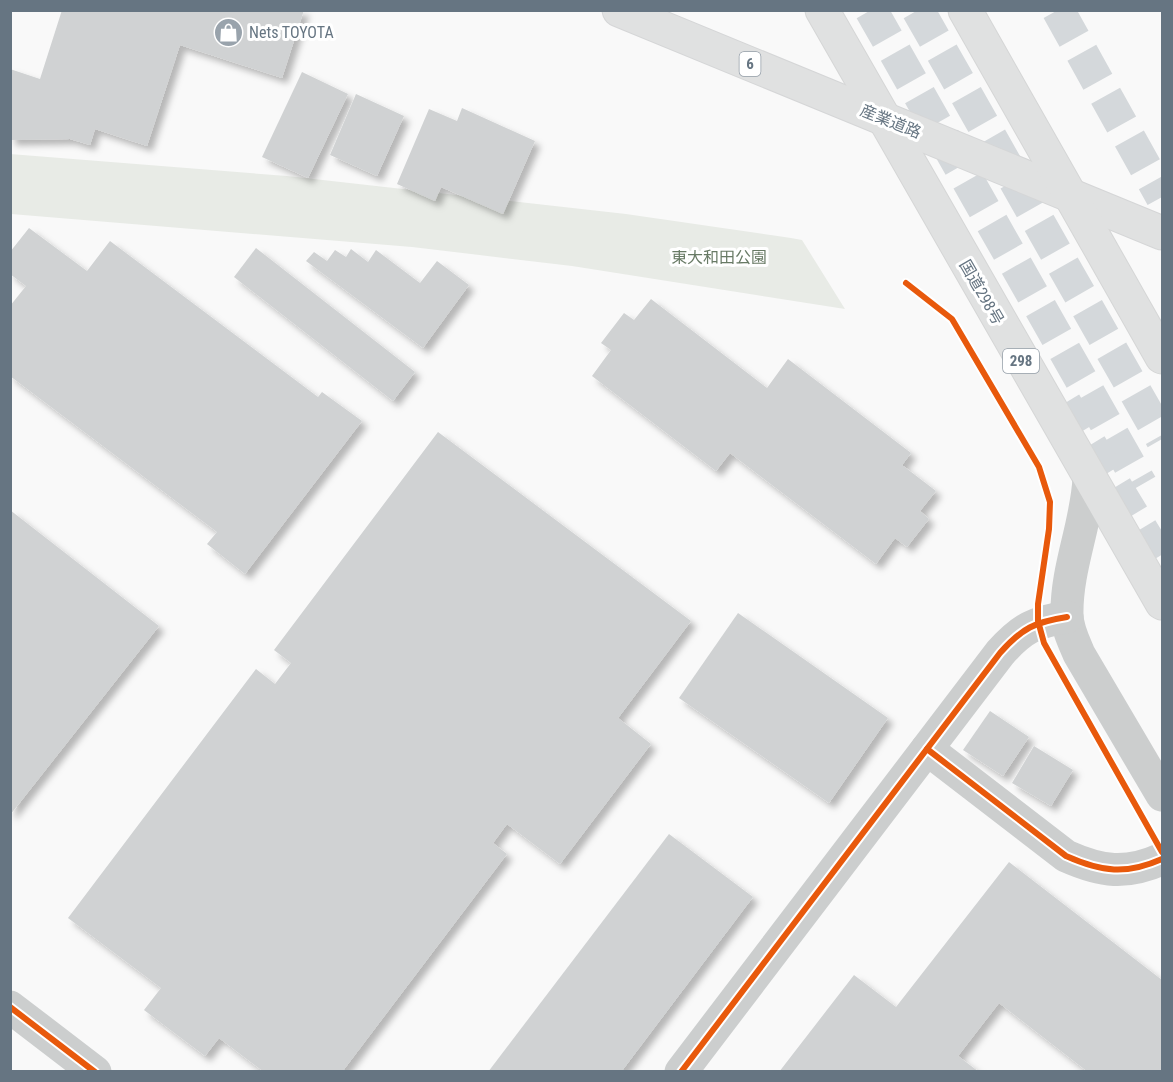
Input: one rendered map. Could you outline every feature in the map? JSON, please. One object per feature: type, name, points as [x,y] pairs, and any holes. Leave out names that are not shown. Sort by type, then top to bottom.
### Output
[{"type":"main road","name":"産業道路","points":[[619,10],[1162,233]]},
{"type":"main road","name":"国道298号","points":[[822,10],[1162,603]]},
{"type":"main road","points":[[965,10],[1162,357]]},
{"type":"street","points":[[1089,478],[1085,518],[1073,565],[1067,617],[1079,654],[1162,795]]},
{"type":"street","points":[[681,1071],[1015,636],[1038,621],[1067,617]]},
{"type":"street","points":[[927,749],[1066,856],[1091,867],[1119,871],[1142,868],[1162,860]]},
{"type":"street","points":[[10,1007],[95,1071]]},
{"type":"green space","name":"東大和田公園","points":[[10,154],[287,176],[626,214],[802,240],[845,309],[572,266],[412,247],[11,214]]},
{"type":"building","points":[[62,10],[304,10],[282,78],[180,45],[147,146],[95,129],[90,145],[70,139],[10,140],[10,69],[40,79]]},
{"type":"building","points":[[302,72],[348,94],[308,178],[262,157]]},
{"type":"building","points":[[356,94],[404,116],[377,176],[330,155]]},
{"type":"building","points":[[462,108],[535,141],[503,214],[441,187],[435,201],[397,184],[429,109],[457,121]]},
{"type":"building","points":[[29,228],[87,271],[110,241],[318,397],[322,392],[362,421],[245,574],[207,544],[217,532],[10,376],[10,306],[26,286],[10,274],[10,252]]},
{"type":"building","points":[[256,248],[415,372],[393,401],[234,277]]},
{"type":"building","points":[[351,249],[368,262],[376,250],[420,283],[437,261],[469,285],[423,348],[306,261],[314,252],[327,261],[335,250],[346,257]]},
{"type":"building","points":[[651,299],[767,388],[788,359],[911,453],[902,465],[936,491],[920,511],[929,519],[907,547],[895,538],[876,564],[730,453],[716,471],[592,376],[611,350],[601,343],[624,313],[634,320]]},
{"type":"building","points":[[438,432],[691,621],[618,718],[651,744],[560,864],[507,824],[493,843],[507,854],[342,1072],[264,1072],[219,1038],[205,1056],[144,1010],[161,988],[68,918],[256,669],[275,684],[291,663],[274,650]]},
{"type":"building","points":[[10,510],[159,626],[10,815]]},
{"type":"building","points":[[738,613],[888,718],[829,803],[679,698]]},
{"type":"building","points":[[990,711],[1029,737],[1003,776],[963,750]]},
{"type":"building","points":[[1034,746],[1073,770],[1051,806],[1012,783]]},
{"type":"building","points":[[669,834],[753,897],[621,1072],[488,1072]]},
{"type":"building","points":[[1009,862],[1162,980],[1162,1072],[1088,1072],[999,1003],[958,1056],[979,1072],[779,1072],[854,975],[896,1007]]},
{"type":"tunnel","points":[[871,10],[1141,485]]},
{"type":"tunnel","points":[[918,10],[1162,439]]},
{"type":"tunnel","points":[[1058,10],[1162,197]]},
{"type":"tunnel","points":[[1065,403],[1162,563]]},
{"type":"cycle path","points":[[906,283],[952,319],[1039,467],[1050,502],[1049,529],[1038,604],[1038,621],[1044,643],[1162,852]]},
{"type":"cycle path","points":[[681,1072],[1000,653],[1022,632],[1046,621],[1067,617]]},
{"type":"cycle path","points":[[927,749],[1066,856],[1114,870],[1137,868],[1162,859]]},
{"type":"cycle path","points":[[10,1007],[95,1072]]},
{"type":"place","name":"Nets TOYOTA","points":[[228,32]]}]
